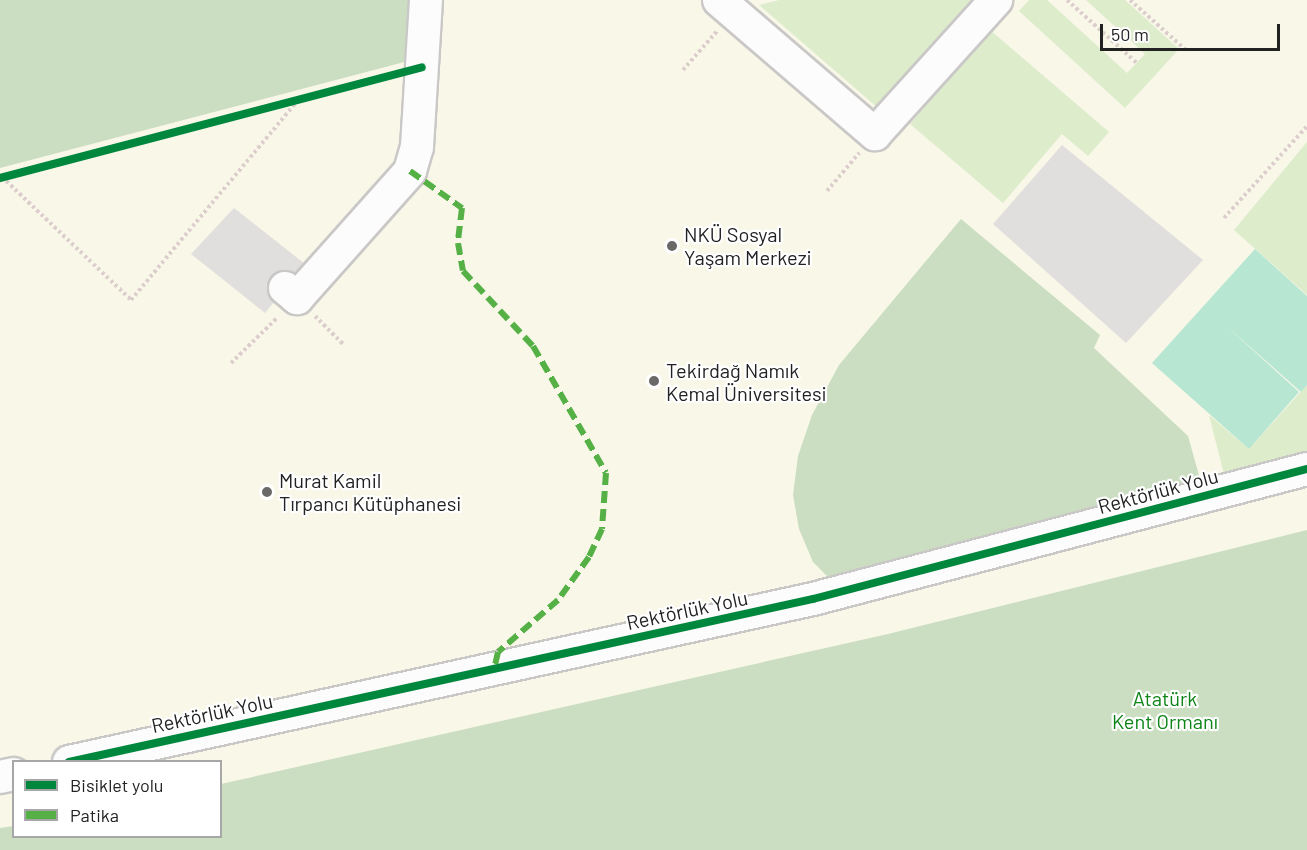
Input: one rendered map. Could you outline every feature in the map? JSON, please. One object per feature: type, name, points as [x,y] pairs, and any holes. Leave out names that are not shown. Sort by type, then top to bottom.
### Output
[{"type":"street","points":[[726,6],[875,134],[996,0]]},
{"type":"street","points":[[291,293],[410,171],[417,147],[422,67],[433,5]]},
{"type":"street","name":"Rektörlük Yolu","points":[[78,760],[813,599],[1307,469]]},
{"type":"path","points":[[1067,0],[1137,63]]},
{"type":"path","points":[[1130,0],[1186,50]]},
{"type":"path","points":[[683,70],[726,6]]},
{"type":"path","points":[[275,106],[309,97]]},
{"type":"path","points":[[1,177],[131,300],[298,100]]},
{"type":"path","points":[[1224,218],[1307,126]]},
{"type":"path","points":[[827,191],[875,134]]},
{"type":"path","points":[[1,177],[14,174]]},
{"type":"path","points":[[231,363],[291,293],[344,345]]},
{"type":"shaded area","name":"Tekirdağ Namık Kemal Üniversitesi","points":[[0,0],[1307,0],[1307,850],[0,850]]},
{"type":"shaded area","points":[[1062,145],[1203,260],[1126,343],[993,224]]},
{"type":"shaded area","points":[[234,208],[305,264],[265,313],[191,254]]},
{"type":"green space","points":[[0,0],[413,0],[412,60],[0,168]]},
{"type":"green space","points":[[779,0],[987,0],[886,115],[759,5]]},
{"type":"green space","points":[[1029,0],[1047,0],[1127,73],[1145,54],[1086,0],[1125,0],[1179,49],[1125,108],[1019,11]]},
{"type":"green space","points":[[990,30],[1109,132],[1088,156],[1062,134],[1003,203],[910,124]]},
{"type":"green space","points":[[1307,142],[1307,295],[1234,230]]},
{"type":"green space","points":[[961,219],[1100,335],[1094,348],[1188,436],[1202,486],[832,581],[813,562],[799,529],[793,495],[798,456],[812,415],[839,365]]},
{"type":"green space","points":[[1255,249],[1307,296],[1307,385],[1301,392],[1223,323],[1299,392],[1249,449],[1152,363]]},
{"type":"green space","points":[[1307,385],[1307,457],[1225,478],[1209,415],[1249,449]]},
{"type":"green space","name":"Atatürk Kent Ormanı","points":[[1307,530],[1307,850],[0,850],[0,828],[12,826],[12,838],[222,838],[222,784],[888,634]]},
{"type":"marked path","points":[[410,171],[462,208],[458,243],[463,271],[533,346],[606,473],[602,529],[589,557],[558,600],[498,652],[494,669]]},
{"type":"cycle path","points":[[0,178],[422,67]]},
{"type":"cycle path","points":[[78,760],[813,599],[1307,469]]},
{"type":"place","name":"NKÜ Sosyal Yaşam Merkezi","points":[[672,246]]},
{"type":"place","name":"Tekirdağ Namık Kemal Üniversitesi","points":[[654,381]]},
{"type":"place","name":"Murat Kamil Tırpancı Kütüphanesi","points":[[267,492]]}]
